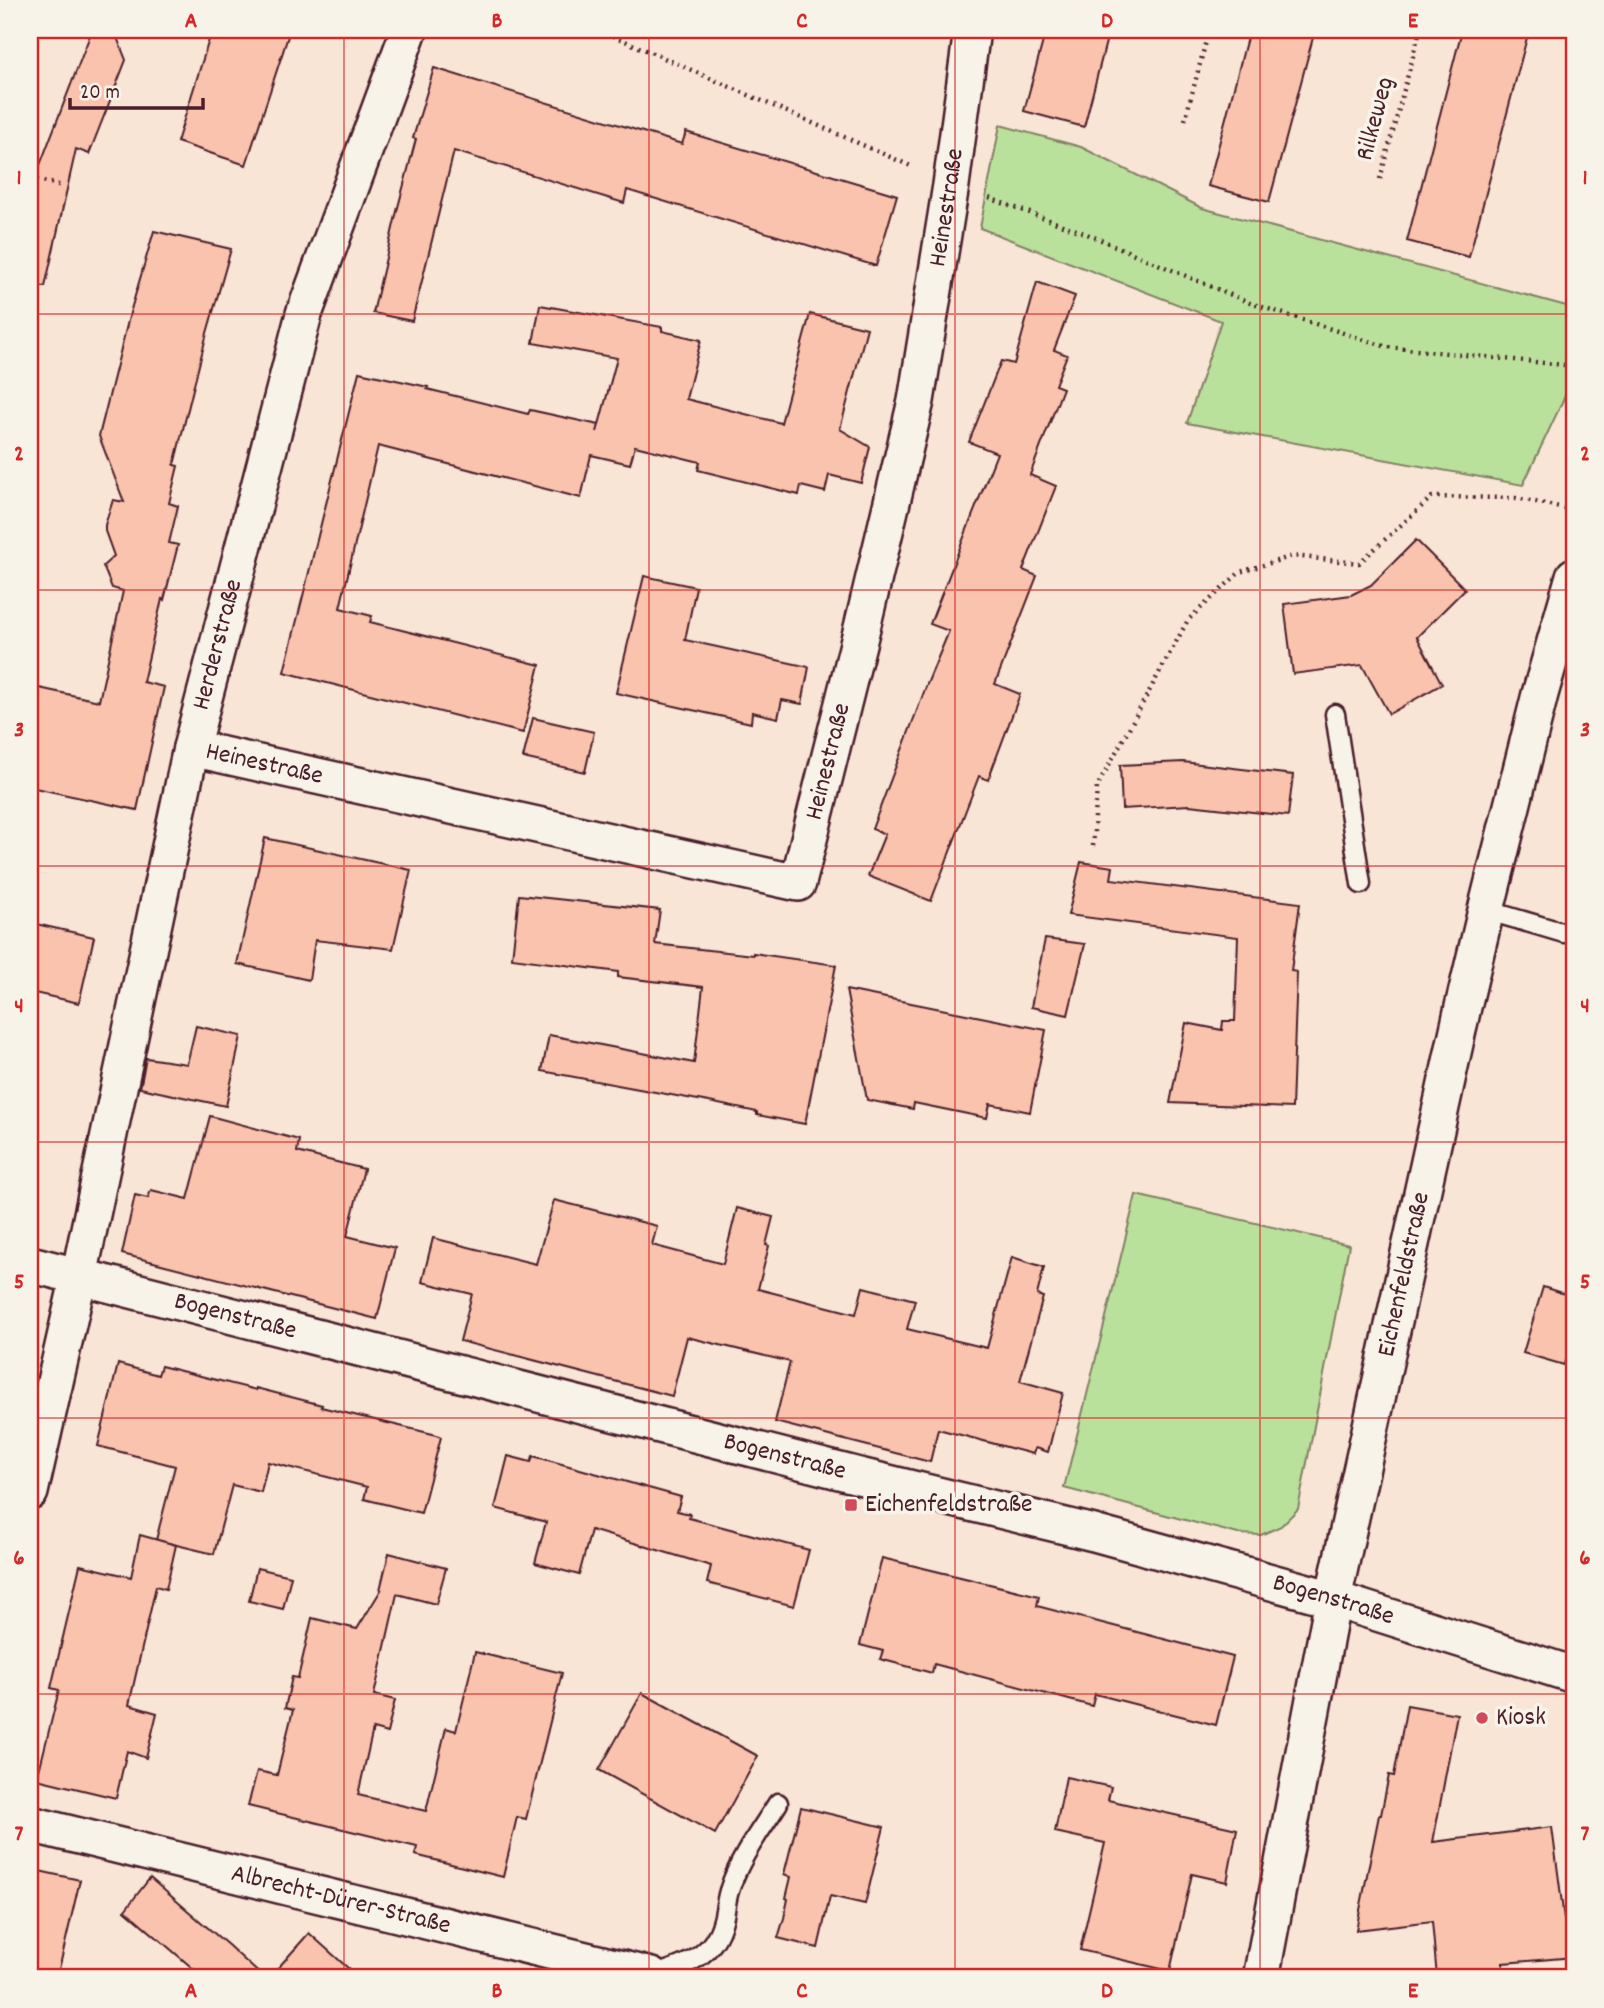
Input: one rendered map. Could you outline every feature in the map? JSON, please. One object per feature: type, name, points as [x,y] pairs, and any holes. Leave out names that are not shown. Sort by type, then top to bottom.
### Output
[{"type":"street","name":"Herderstraße","points":[[30,1492],[79,1276],[191,748],[304,314],[410,30]]},
{"type":"street","name":"Heinestraße","points":[[191,748],[798,883],[916,401],[951,184],[972,30]]},
{"type":"street","name":"Eichenfeldstraße","points":[[1261,1978],[1333,1599],[1486,910],[1574,576]]},
{"type":"street","name":"Bogenstraße","points":[[30,1264],[859,1476],[1094,1532],[1333,1599],[1574,1675]]},
{"type":"street","name":"Albrecht-Dürer-Straße","points":[[30,1824],[651,1976]]},
{"type":"lane","points":[[1335,714],[1361,884]]},
{"type":"lane","points":[[1486,910],[1564,933],[1574,933]]},
{"type":"lane","points":[[651,1976],[683,1966],[711,1948],[723,1923],[735,1876],[746,1853],[778,1803]]},
{"type":"path","points":[[600,30],[951,184],[1087,234],[1250,303],[1387,347],[1574,366]]},
{"type":"path","points":[[1185,120],[1209,30]]},
{"type":"path","name":"Rilkeweg","points":[[1380,179],[1420,30]]},
{"type":"path","points":[[30,178],[63,186]]},
{"type":"path","points":[[1093,846],[1097,787],[1188,620],[1240,572],[1293,556],[1359,563],[1432,497],[1516,498],[1574,510]]},
{"type":"green space","points":[[1000,125],[1081,147],[1202,208],[1574,308],[1574,377],[1523,485],[1187,423],[1221,321],[980,228]]},
{"type":"green space","points":[[1136,1195],[1349,1245],[1298,1509],[1281,1526],[1261,1535],[1238,1534],[1064,1488]]},
{"type":"building","points":[[92,30],[114,30],[126,60],[89,154],[76,149],[45,287],[30,285],[30,191]]},
{"type":"building","points":[[212,30],[290,30],[246,165],[177,142]]},
{"type":"building","points":[[1046,30],[1109,30],[1084,127],[1024,111]]},
{"type":"building","points":[[1249,30],[1315,30],[1269,202],[1208,186]]},
{"type":"building","points":[[1462,30],[1529,30],[1469,257],[1407,241]]},
{"type":"building","points":[[434,68],[682,144],[686,132],[897,195],[876,266],[627,190],[624,203],[454,151],[412,321],[373,313],[416,139],[413,138]]},
{"type":"building","points":[[154,231],[231,249],[174,465],[178,466],[169,503],[178,506],[169,543],[178,545],[164,600],[162,599],[143,682],[164,687],[137,810],[30,787],[30,686],[99,701],[123,591],[112,588],[103,566],[114,556],[105,525],[113,500],[124,502],[99,436]]},
{"type":"building","points":[[1037,282],[1075,296],[1054,350],[1067,355],[1055,385],[1063,388],[1030,475],[1056,486],[1023,570],[1037,576],[995,684],[1020,694],[988,780],[979,776],[931,901],[868,876],[885,834],[872,829],[949,631],[930,624],[997,453],[969,442],[1001,361],[1014,364]]},
{"type":"building","points":[[540,305],[662,327],[662,331],[701,340],[686,399],[781,423],[810,314],[867,328],[840,429],[870,447],[861,483],[829,475],[825,492],[801,486],[799,495],[698,470],[700,462],[635,446],[630,464],[591,455],[581,498],[378,446],[340,608],[372,616],[370,622],[540,665],[523,733],[284,672],[359,372],[528,414],[530,410],[599,425],[617,358],[533,343]]},
{"type":"building","points":[[1416,540],[1465,589],[1417,637],[1442,684],[1389,714],[1362,665],[1293,674],[1284,604],[1351,595],[1371,585]]},
{"type":"building","points":[[644,576],[696,587],[685,640],[809,667],[802,704],[782,700],[778,718],[752,712],[751,723],[616,693]]},
{"type":"building","points":[[533,718],[594,732],[585,772],[523,758]]},
{"type":"building","points":[[1183,762],[1293,775],[1288,816],[1189,805],[1122,809],[1120,765]]},
{"type":"building","points":[[265,838],[411,870],[393,949],[315,940],[309,980],[237,964]]},
{"type":"building","points":[[1081,862],[1113,867],[1111,879],[1300,903],[1291,971],[1297,972],[1292,1108],[1170,1103],[1186,1023],[1222,1030],[1223,1021],[1235,1021],[1238,937],[1068,915]]},
{"type":"building","points":[[519,895],[660,910],[655,944],[753,953],[836,965],[805,1124],[709,1102],[542,1071],[549,1035],[694,1063],[703,987],[618,977],[618,972],[512,958]]},
{"type":"building","points":[[36,924],[94,937],[79,1003],[30,992],[30,950]]},
{"type":"building","points":[[1045,939],[1085,944],[1068,1015],[1031,1007]]},
{"type":"building","points":[[846,990],[1046,1030],[1030,1112],[990,1104],[987,1118],[914,1103],[913,1109],[867,1100]]},
{"type":"building","points":[[196,1026],[241,1036],[226,1106],[140,1088],[146,1058],[187,1064]]},
{"type":"building","points":[[210,1116],[299,1140],[297,1152],[364,1169],[347,1236],[395,1248],[377,1319],[122,1254],[135,1195],[148,1198],[151,1190],[188,1199]]},
{"type":"building","points":[[554,1200],[657,1226],[652,1245],[723,1264],[737,1208],[773,1217],[758,1289],[856,1314],[863,1287],[915,1300],[907,1329],[987,1348],[1012,1257],[1044,1267],[1037,1295],[1043,1297],[1020,1381],[1063,1393],[1048,1452],[1035,1448],[1033,1454],[938,1429],[930,1462],[775,1422],[790,1362],[687,1337],[672,1396],[460,1341],[472,1294],[422,1282],[433,1238],[536,1264]]},
{"type":"building","points":[[1543,1287],[1574,1297],[1574,1364],[1565,1361],[1564,1365],[1523,1353]]},
{"type":"building","points":[[118,1364],[158,1375],[161,1366],[437,1435],[441,1437],[421,1513],[364,1499],[367,1487],[268,1462],[261,1492],[232,1485],[214,1554],[156,1540],[175,1466],[98,1446]]},
{"type":"building","points":[[508,1456],[531,1462],[533,1456],[681,1497],[677,1511],[690,1514],[689,1518],[809,1550],[794,1606],[707,1583],[711,1566],[591,1530],[579,1575],[535,1563],[546,1522],[495,1508]]},
{"type":"building","points":[[140,1535],[176,1545],[166,1589],[156,1586],[129,1705],[157,1713],[146,1758],[127,1751],[116,1798],[37,1779],[59,1690],[51,1688],[80,1565],[131,1577]]},
{"type":"building","points":[[389,1553],[446,1568],[436,1604],[397,1594],[374,1695],[395,1700],[387,1733],[373,1729],[358,1795],[426,1811],[446,1728],[456,1731],[475,1652],[562,1673],[526,1819],[517,1817],[503,1877],[415,1855],[417,1847],[248,1806],[257,1771],[277,1775],[293,1710],[285,1708],[292,1677],[298,1678],[312,1618],[357,1629],[381,1590]]},
{"type":"building","points":[[882,1558],[1039,1596],[1037,1606],[1233,1657],[1216,1725],[1095,1694],[1092,1706],[934,1664],[932,1673],[880,1659],[883,1651],[860,1645]]},
{"type":"building","points":[[257,1568],[291,1576],[283,1609],[249,1601]]},
{"type":"building","points":[[642,1693],[758,1756],[715,1834],[599,1770]]},
{"type":"building","points":[[1407,1705],[1457,1714],[1433,1842],[1552,1827],[1564,1919],[1574,1919],[1574,1957],[1503,1963],[1503,1971],[1495,1972],[1496,1978],[1437,1978],[1432,1921],[1356,1930],[1379,1815],[1389,1775],[1394,1776]]},
{"type":"building","points":[[1066,1777],[1111,1787],[1108,1800],[1237,1829],[1227,1882],[1192,1874],[1170,1971],[1080,1950],[1105,1843],[1055,1832]]},
{"type":"building","points":[[801,1807],[884,1827],[865,1904],[830,1896],[818,1948],[778,1938],[791,1877],[784,1874]]},
{"type":"building","points":[[30,1869],[80,1880],[57,1978],[30,1978]]},
{"type":"building","points":[[150,1878],[264,1978],[204,1978],[125,1910]]},
{"type":"building","points":[[309,1933],[359,1978],[269,1978]]},
{"type":"place","name":"Eichenfeldstraße","points":[[851,1505]]},
{"type":"place","name":"Kiosk","points":[[1482,1718]]}]
